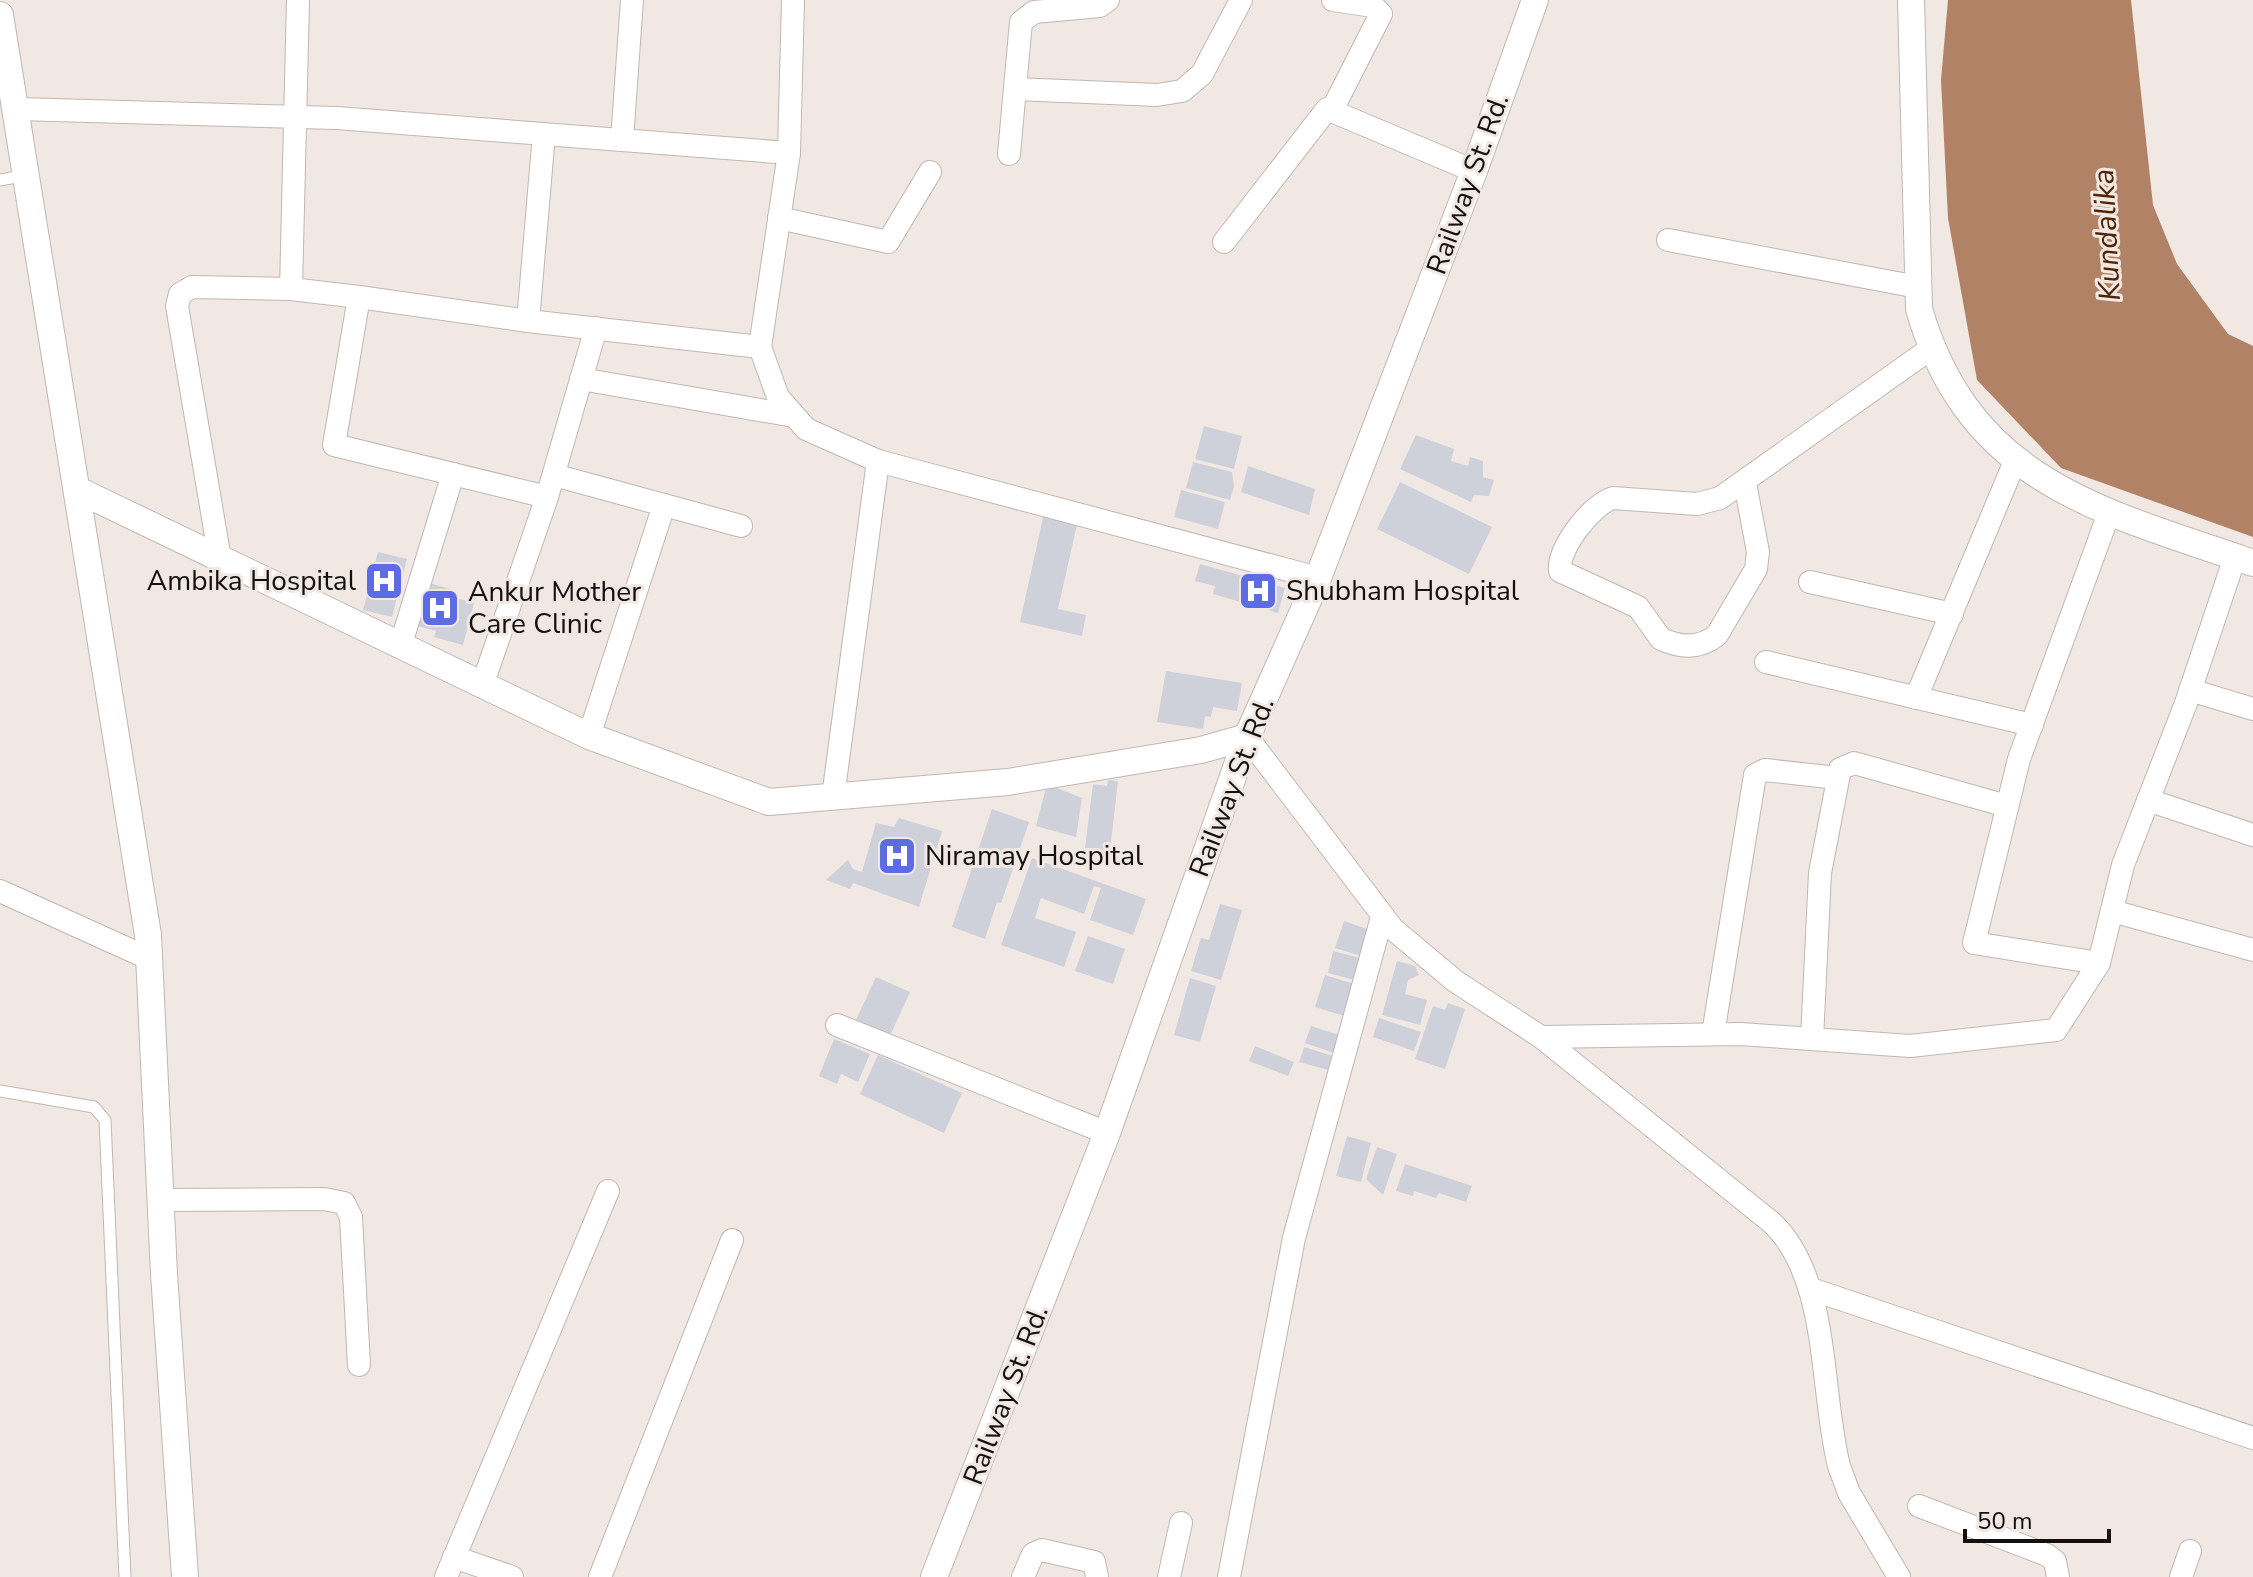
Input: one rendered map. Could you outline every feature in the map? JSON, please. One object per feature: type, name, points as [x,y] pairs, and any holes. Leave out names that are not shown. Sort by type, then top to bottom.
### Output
[{"type":"street","points":[[291,289],[298,0]]},
{"type":"street","points":[[622,140],[632,0]]},
{"type":"street","points":[[793,0],[789,153],[760,347],[778,397],[794,416],[806,429],[878,461],[1318,578]]},
{"type":"street","points":[[1009,154],[1019,31],[1026,15],[1100,6],[1108,0]]},
{"type":"street","points":[[1015,89],[1157,95],[1182,91],[1202,74],[1241,0]]},
{"type":"street","points":[[1333,0],[1373,6],[1381,14],[1333,108]]},
{"type":"street","name":"Railway St. Rd.","points":[[934,1577],[1107,1133],[1247,737],[1318,578],[1474,171],[1535,0]]},
{"type":"street","points":[[1541,1037],[1713,1034],[1910,1046],[2056,1030],[2099,963],[2123,865],[2244,560],[2075,498],[2015,461],[1963,408],[1930,349],[1919,309],[1911,0]]},
{"type":"street","points":[[7,12],[18,109],[150,959],[160,1200],[185,1577]]},
{"type":"street","points":[[1224,242],[1324,110],[1333,108],[1474,171]]},
{"type":"street","points":[[18,109],[293,116],[789,153]]},
{"type":"street","points":[[528,321],[544,134]]},
{"type":"street","points":[[779,218],[888,242],[930,172]]},
{"type":"street","points":[[1668,240],[1918,287]]},
{"type":"street","points":[[220,559],[177,300],[185,289],[291,289],[528,321],[760,347]]},
{"type":"street","points":[[359,297],[334,445],[547,497]]},
{"type":"street","points":[[483,683],[547,497],[596,328]]},
{"type":"street","points":[[1745,483],[1758,552],[1756,569],[1717,635],[1709,641],[1687,646],[1661,639],[1638,607],[1560,571],[1561,556],[1594,507],[1602,501],[1613,498],[1709,502],[1745,483],[1930,349]]},
{"type":"street","points":[[581,379],[794,416]]},
{"type":"street","points":[[833,797],[878,461]]},
{"type":"street","points":[[1916,698],[2015,461]]},
{"type":"street","points":[[400,647],[453,474]]},
{"type":"street","points":[[554,475],[741,526]]},
{"type":"street","points":[[78,490],[589,736],[769,802],[1008,782],[1201,750],[1247,737],[1382,917],[1455,981],[1541,1037],[1784,1233],[1794,1246],[1811,1289],[1839,1466],[1849,1493],[1899,1577]]},
{"type":"street","points":[[589,736],[664,505]]},
{"type":"street","points":[[2099,963],[1974,943],[2007,806],[2032,725],[2109,513]]},
{"type":"street","points":[[1810,582],[1952,614]]},
{"type":"street","points":[[1766,662],[2032,725]]},
{"type":"street","points":[[2190,690],[2253,709]]},
{"type":"street","points":[[1812,1039],[1820,873],[1837,778],[1845,764],[1854,763],[2007,806]]},
{"type":"street","points":[[1713,1034],[1752,781],[1765,770],[1837,778]]},
{"type":"street","points":[[2148,800],[2253,835]]},
{"type":"street","points":[[0,891],[150,959]]},
{"type":"street","points":[[2112,911],[2253,950]]},
{"type":"street","points":[[1229,1577],[1294,1238],[1382,917]]},
{"type":"street","points":[[837,1025],[1107,1133]]},
{"type":"street","points":[[512,1577],[450,1567],[608,1191]]},
{"type":"street","points":[[160,1200],[324,1199],[344,1203],[351,1217],[359,1365]]},
{"type":"street","points":[[600,1577],[732,1240]]},
{"type":"street","points":[[1811,1289],[2253,1438]]},
{"type":"street","points":[[1919,1506],[2047,1555],[2055,1561],[2058,1577]]},
{"type":"street","points":[[1169,1577],[1181,1523]]},
{"type":"street","points":[[1023,1577],[1033,1554],[1042,1550],[1094,1562],[1097,1577]]},
{"type":"street","points":[[2181,1577],[2190,1551]]},
{"type":"lane","points":[[0,180],[28,174]]},
{"type":"lane","points":[[0,1091],[94,1107],[105,1120],[125,1577]]},
{"type":"water","name":"Kundalika","points":[[1948,0],[2131,0],[2153,205],[2177,264],[2228,334],[2253,346],[2253,537],[2061,468],[1977,380],[1948,218],[1941,80]]},
{"type":"building","points":[[1204,426],[1242,436],[1234,469],[1195,459]]},
{"type":"building","points":[[1416,435],[1454,449],[1451,461],[1468,466],[1470,457],[1483,461],[1483,477],[1494,480],[1489,496],[1474,495],[1471,502],[1400,469]]},
{"type":"building","points":[[1193,462],[1232,472],[1234,486],[1230,500],[1186,488]]},
{"type":"building","points":[[1248,466],[1315,489],[1309,515],[1241,492]]},
{"type":"building","points":[[1400,482],[1492,527],[1469,574],[1377,529]]},
{"type":"building","points":[[1181,490],[1225,502],[1218,529],[1174,517]]},
{"type":"building","points":[[1044,513],[1078,520],[1058,609],[1086,615],[1082,636],[1020,622]]},
{"type":"building","points":[[378,552],[407,559],[392,617],[363,610]]},
{"type":"building","points":[[1200,564],[1285,588],[1278,613],[1213,594],[1215,586],[1195,581]]},
{"type":"building","points":[[425,582],[454,590],[453,597],[474,603],[463,645],[434,637],[436,631],[414,625]]},
{"type":"building","points":[[1166,671],[1242,683],[1237,711],[1213,707],[1211,717],[1205,716],[1203,729],[1157,722]]},
{"type":"building","points":[[1108,780],[1118,781],[1110,851],[1085,848],[1093,784],[1107,786]]},
{"type":"building","points":[[1047,784],[1082,798],[1076,837],[1036,826]]},
{"type":"building","points":[[992,809],[1029,822],[985,939],[952,927]]},
{"type":"building","points":[[899,818],[942,831],[919,907],[853,883],[850,889],[826,880],[848,860],[853,869],[862,872],[876,823],[894,827]]},
{"type":"building","points":[[1032,858],[1146,899],[1133,935],[1090,920],[1101,888],[1094,886],[1084,914],[1041,898],[1035,918],[1076,932],[1064,967],[1001,945]]},
{"type":"building","points":[[1220,904],[1242,910],[1221,980],[1191,971],[1201,938],[1209,940]]},
{"type":"building","points":[[1344,921],[1376,932],[1368,958],[1335,948]]},
{"type":"building","points":[[1088,936],[1125,949],[1113,984],[1075,971]]},
{"type":"building","points":[[1333,951],[1367,960],[1362,982],[1328,973]]},
{"type":"building","points":[[1397,961],[1415,966],[1419,975],[1408,980],[1405,994],[1427,1000],[1420,1025],[1382,1015]]},
{"type":"building","points":[[1325,975],[1361,986],[1351,1018],[1315,1007]]},
{"type":"building","points":[[876,977],[910,992],[889,1038],[855,1022]]},
{"type":"building","points":[[1190,978],[1216,986],[1200,1042],[1174,1035]]},
{"type":"building","points":[[1448,1003],[1465,1009],[1445,1069],[1415,1059],[1433,1006],[1445,1010]]},
{"type":"building","points":[[1379,1018],[1421,1032],[1414,1051],[1373,1037]]},
{"type":"building","points":[[1311,1026],[1342,1036],[1340,1055],[1305,1043]]},
{"type":"building","points":[[834,1039],[870,1054],[858,1082],[841,1074],[837,1084],[819,1076]]},
{"type":"building","points":[[1255,1046],[1294,1062],[1288,1076],[1249,1061]]},
{"type":"building","points":[[1304,1047],[1339,1058],[1337,1062],[1331,1061],[1328,1070],[1299,1062]]},
{"type":"building","points":[[878,1055],[962,1093],[944,1133],[860,1094]]},
{"type":"building","points":[[1347,1136],[1371,1143],[1361,1182],[1336,1176]]},
{"type":"building","points":[[1377,1147],[1397,1154],[1383,1195],[1366,1179]]},
{"type":"building","points":[[1405,1164],[1472,1186],[1466,1202],[1439,1193],[1436,1198],[1414,1191],[1413,1196],[1396,1191]]},
{"type":"place","name":"Ambika Hospital","points":[[384,581]]},
{"type":"place","name":"Shubham Hospital","points":[[1258,591]]},
{"type":"place","name":"Ankur Mother Care Clinic","points":[[440,608]]},
{"type":"place","name":"Niramay Hospital","points":[[897,856]]}]
